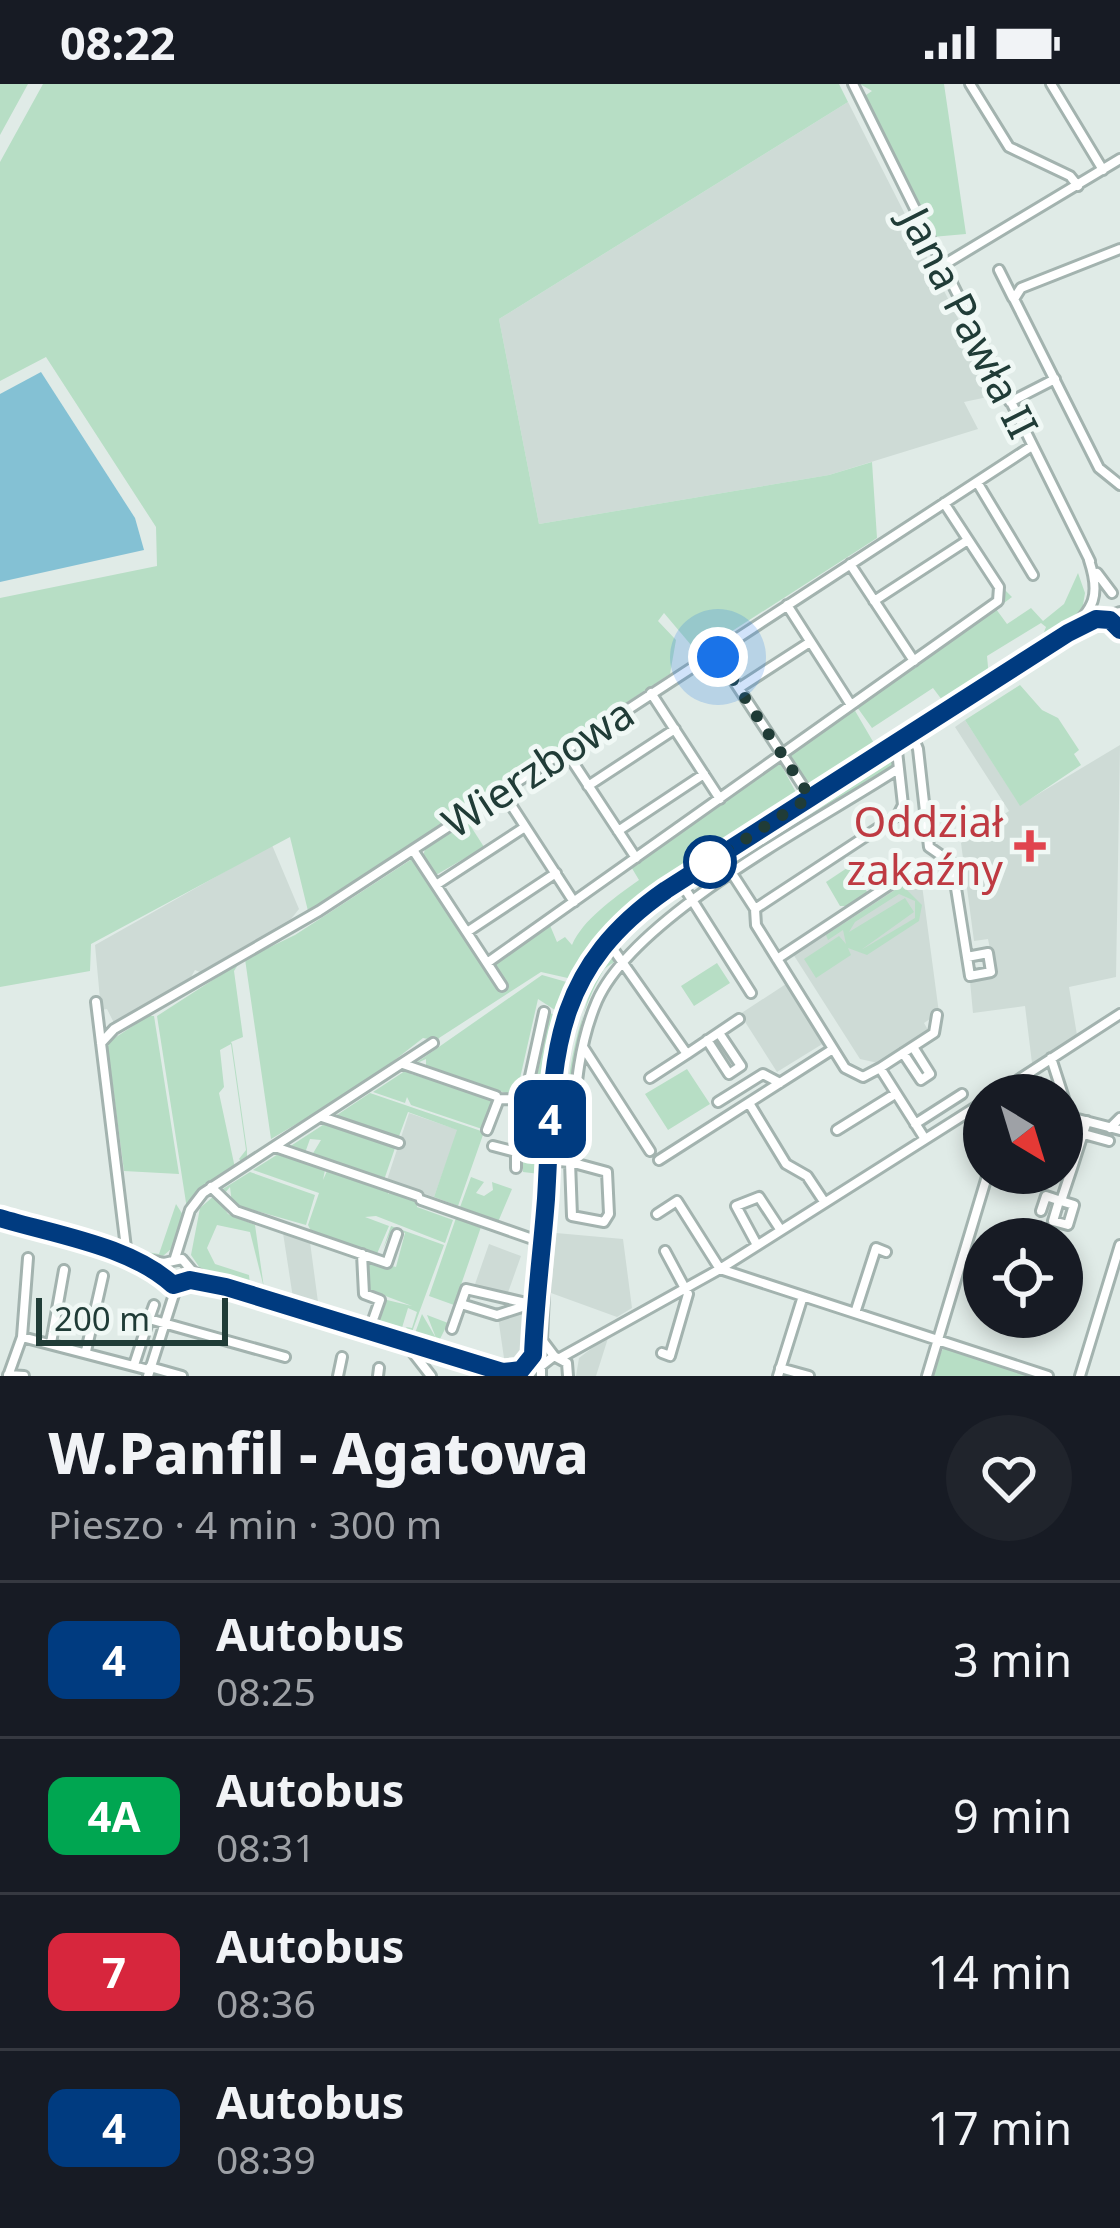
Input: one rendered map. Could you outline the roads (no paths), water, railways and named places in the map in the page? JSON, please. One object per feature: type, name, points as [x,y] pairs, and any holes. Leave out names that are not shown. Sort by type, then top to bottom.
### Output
[{"type":"street","name":"Jana Pawła II","points":[[853,84],[1089,560],[1117,595]]},
{"type":"street","points":[[970,84],[1009,147],[1070,176],[1078,186]]},
{"type":"street","points":[[1051,84],[1103,170]]},
{"type":"street","points":[[940,267],[1120,159]]},
{"type":"street","points":[[1014,299],[1021,288],[1120,249]]},
{"type":"street","points":[[999,270],[1099,468],[1120,485]]},
{"type":"street","points":[[1010,402],[1055,379]]},
{"type":"street","name":"Wierzbowa","points":[[100,1043],[108,1033],[412,850],[1032,446]]},
{"type":"street","name":"Jana Pawła II","points":[[977,482],[1033,575]]},
{"type":"street","points":[[487,963],[998,601],[994,581],[944,503]]},
{"type":"street","points":[[874,601],[968,541]]},
{"type":"street","name":"Jana Pawła II","points":[[1089,560],[1095,601],[1110,622]]},
{"type":"street","points":[[850,564],[914,661]]},
{"type":"street","points":[[1068,633],[1095,601],[1117,595]]},
{"type":"street","points":[[787,605],[852,705]]},
{"type":"street","points":[[520,1375],[531,1360],[538,1303],[550,1100],[562,1017],[576,983],[606,939],[680,881],[910,732],[1068,633],[1110,622],[1120,612]]},
{"type":"street","points":[[739,688],[810,642]]},
{"type":"street","points":[[715,652],[810,797]]},
{"type":"street","points":[[651,693],[720,799]]},
{"type":"street","points":[[589,786],[675,730]]},
{"type":"street","points":[[910,732],[918,749],[929,847],[952,862],[967,957]]},
{"type":"street","points":[[755,909],[898,815],[903,805],[896,742]]},
{"type":"street","points":[[565,750],[636,858]]},
{"type":"street","points":[[548,1160],[570,1162],[601,1168],[610,1178],[604,1222],[574,1219],[571,1214],[570,1162],[582,1046],[599,996],[623,959],[654,928],[692,901],[898,769]]},
{"type":"street","points":[[618,831],[704,775]]},
{"type":"street","points":[[502,791],[574,902]]},
{"type":"street","points":[[436,885],[525,826]]},
{"type":"street","points":[[412,850],[502,986]]},
{"type":"street","points":[[777,959],[915,868]]},
{"type":"street","points":[[466,932],[556,873]]},
{"type":"street","points":[[733,875],[755,909],[754,921],[777,959],[854,1074],[863,1077],[934,1033],[937,1015]]},
{"type":"street","points":[[680,881],[751,993]]},
{"type":"street","points":[[606,939],[687,1054]]},
{"type":"street","points":[[96,1002],[129,1257]]},
{"type":"street","points":[[516,1168],[520,1099],[544,1012]]},
{"type":"street","points":[[1027,1074],[1120,1014]]},
{"type":"street","points":[[650,1078],[739,1019]]},
{"type":"street","points":[[707,1040],[729,1074],[741,1066],[718,1033]]},
{"type":"street","points":[[149,1371],[193,1204],[211,1187],[433,1043]]},
{"type":"street","points":[[582,1046],[650,1151]]},
{"type":"street","points":[[659,1160],[833,1049]]},
{"type":"street","points":[[1051,1058],[1055,1074]]},
{"type":"street","points":[[402,1063],[496,1096]]},
{"type":"street","points":[[880,1068],[925,1139]]},
{"type":"street","points":[[718,1102],[764,1074],[780,1083]]},
{"type":"street","points":[[837,1130],[896,1094]]},
{"type":"street","points":[[915,1124],[962,1094]]},
{"type":"street","points":[[487,1130],[499,1100],[550,1100]]},
{"type":"street","points":[[748,1103],[787,1163],[807,1176],[824,1200]]},
{"type":"street","points":[[0,1217],[520,1375],[582,1347],[720,1269],[963,1115]]},
{"type":"street","points":[[321,1116],[399,1143]]},
{"type":"street","points":[[1083,1120],[1115,1129],[1120,1118]]},
{"type":"street","points":[[1087,1121],[1083,1133],[1109,1141]]},
{"type":"street","points":[[493,1146],[516,1152]]},
{"type":"street","points":[[274,1147],[544,1243]]},
{"type":"street","points":[[211,1187],[236,1210],[387,1263],[398,1234]]},
{"type":"street","points":[[926,1376],[982,1194]]},
{"type":"street","points":[[1041,1211],[1046,1196],[1060,1201],[1061,1194]]},
{"type":"street","points":[[757,1245],[736,1206],[759,1197],[780,1229]]},
{"type":"street","points":[[657,1214],[677,1201],[720,1269],[1048,1376]]},
{"type":"street","points":[[1081,1376],[1120,1245]]},
{"type":"street","points":[[855,1312],[876,1248],[886,1252]]},
{"type":"street","points":[[662,1353],[670,1356],[688,1286],[665,1251]]},
{"type":"street","points":[[362,1254],[364,1294],[380,1300],[374,1317]]},
{"type":"street","points":[[24,1376],[8,1376],[22,1337],[28,1258]]},
{"type":"street","points":[[51,1343],[64,1270]]},
{"type":"street","points":[[175,1272],[190,1270],[226,1287]]},
{"type":"street","points":[[86,1351],[103,1276]]},
{"type":"street","points":[[452,1329],[466,1288],[538,1303]]},
{"type":"street","points":[[803,1296],[779,1372],[809,1376]]},
{"type":"street","points":[[461,1304],[497,1315],[538,1303]]},
{"type":"street","points":[[538,1303],[542,1340],[569,1373],[582,1347]]},
{"type":"street","points":[[134,1365],[154,1305]]},
{"type":"street","points":[[149,1319],[285,1357]]},
{"type":"street","points":[[533,1336],[542,1368]]},
{"type":"street","points":[[22,1337],[182,1376]]},
{"type":"street","points":[[401,1340],[434,1375]]},
{"type":"street","points":[[424,1362],[429,1349]]},
{"type":"street","points":[[429,1349],[434,1375]]},
{"type":"street","points":[[434,1375],[436,1358],[447,1355]]},
{"type":"street","points":[[338,1376],[342,1357]]},
{"type":"water","points":[[41,372],[135,518],[144,550],[0,582],[0,394]]},
{"type":"place","name":"Oddział zakaźny","points":[[1030,846]]}]
